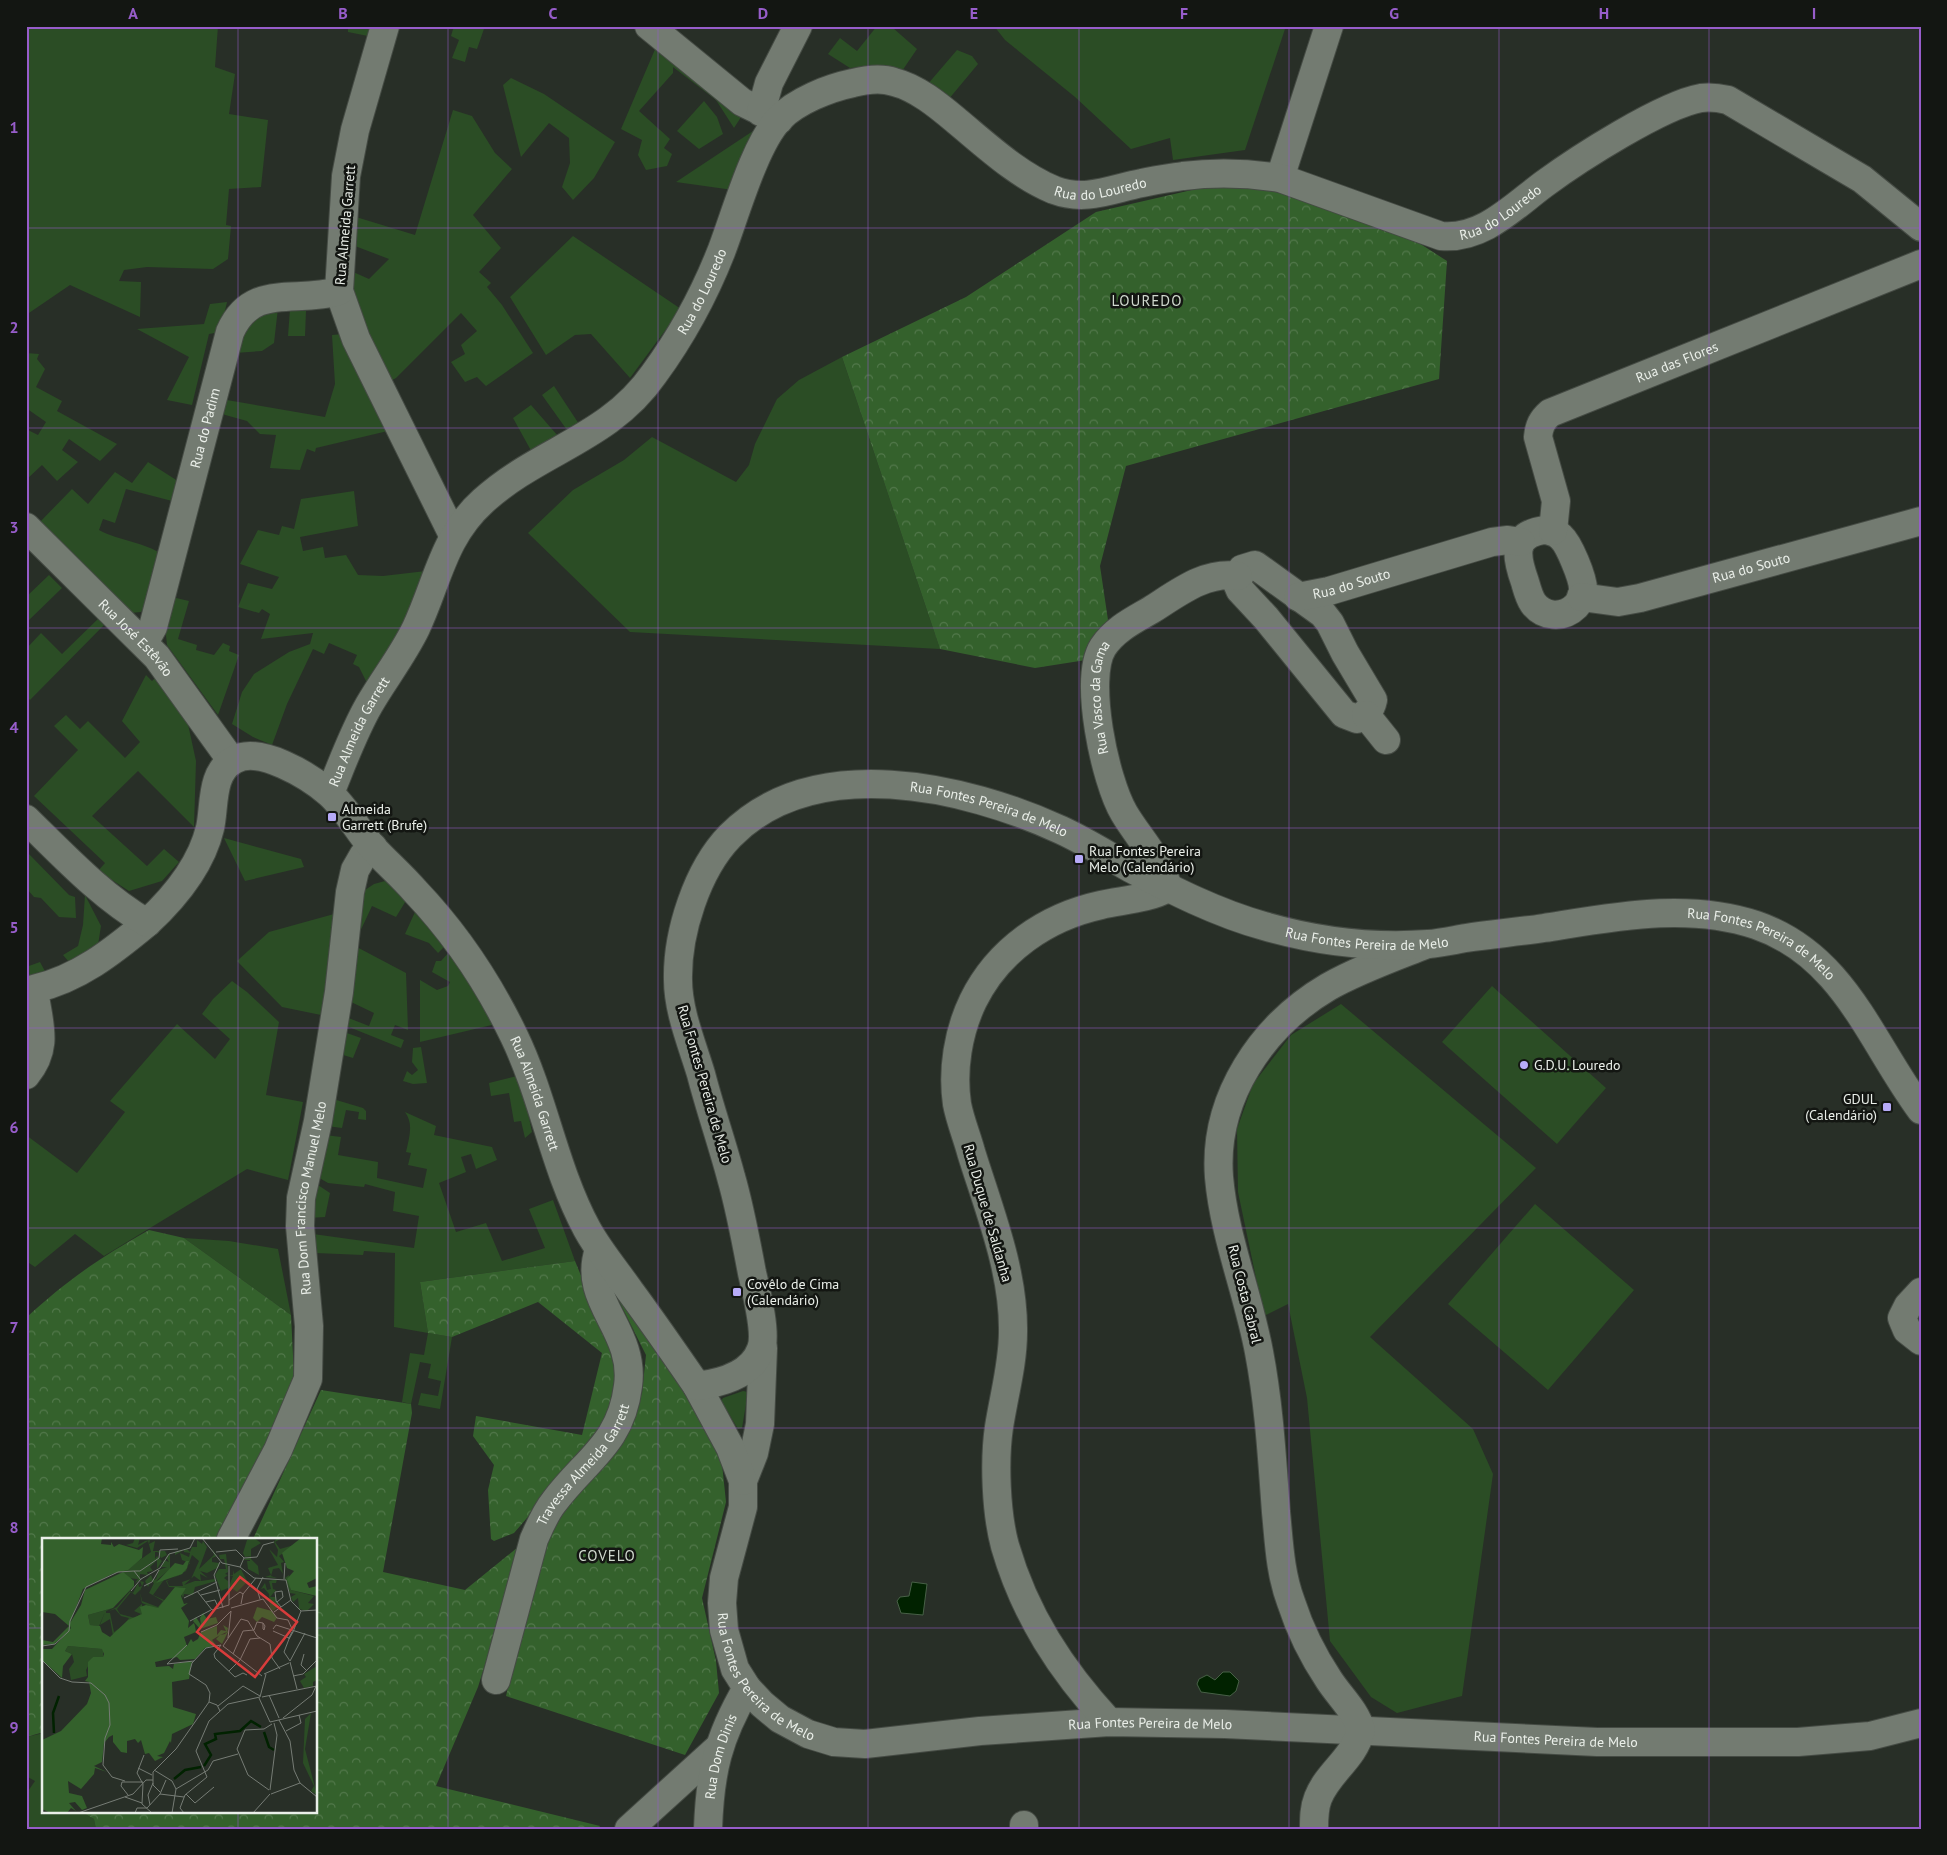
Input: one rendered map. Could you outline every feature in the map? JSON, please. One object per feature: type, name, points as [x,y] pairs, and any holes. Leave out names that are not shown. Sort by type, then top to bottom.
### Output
[{"type":"street","name":"Rua Almeida Garrett","points":[[385,26],[355,130],[346,176],[339,292],[356,339],[454,535],[416,627],[360,721],[330,794],[373,847],[416,892],[454,936],[507,1022],[526,1063],[562,1171],[577,1208],[600,1250],[696,1386],[730,1447],[742,1481]]},
{"type":"street","points":[[649,26],[742,102],[770,116],[769,84],[798,26]]},
{"type":"street","points":[[1280,178],[1330,26]]},
{"type":"street","name":"Rua do Louredo","points":[[454,535],[475,508],[500,487],[518,474],[586,437],[610,421],[634,400],[655,374],[708,282],[766,138],[770,116],[855,82],[888,80],[914,90],[940,106],[1015,168],[1038,182],[1071,195],[1104,194],[1140,183],[1183,176],[1223,173],[1280,178],[1441,236],[1455,237],[1470,234],[1486,226],[1547,182],[1611,141],[1668,110],[1701,98],[1715,97],[1728,100],[1862,179],[1921,227]]},
{"type":"street","name":"Rua das Flores","points":[[1552,531],[1555,522],[1556,501],[1538,437],[1539,428],[1543,420],[1550,413],[1921,264]]},
{"type":"street","name":"Rua do Padim","points":[[144,643],[153,627],[164,589],[230,332],[237,316],[249,305],[266,300],[324,296],[339,292]]},
{"type":"street","name":"Rua do Souto","points":[[1581,597],[1618,602],[1640,598],[1921,521]]},
{"type":"street","name":"Rua José Estêvão","points":[[26,527],[144,643],[174,678],[231,760]]},
{"type":"street","name":"Rua do Souto","points":[[1266,618],[1297,596],[1329,591],[1492,542],[1508,540],[1521,542],[1536,531],[1552,531]]},
{"type":"street","points":[[1521,542],[1517,560],[1531,601],[1545,614],[1563,614],[1577,604],[1581,597],[1582,580],[1566,541],[1552,531]]},
{"type":"street","name":"Rua Vasco da Gama","points":[[1168,888],[1160,868],[1122,811],[1110,778],[1102,743],[1094,676],[1097,660],[1112,636],[1132,621],[1198,582],[1214,576],[1238,576],[1242,569],[1256,566],[1263,569],[1323,614],[1330,623],[1345,653],[1373,700],[1372,707],[1366,714]]},
{"type":"street","points":[[1238,576],[1237,583],[1240,590],[1266,618],[1344,714],[1357,719],[1366,714],[1386,740]]},
{"type":"street","points":[[26,1075],[40,1052],[42,1037],[30,989],[54,984],[93,965],[147,924],[164,908],[189,875],[210,829],[216,786],[222,771],[231,760],[244,756],[261,756],[305,777],[330,794]]},
{"type":"street","name":"Rua Fontes Pereira de Melo","points":[[1921,1110],[1886,1058],[1862,1015],[1824,967],[1786,937],[1756,925],[1720,915],[1696,912],[1660,913],[1596,919],[1428,944],[1352,942],[1292,933],[1234,916],[1168,888],[1066,832],[1035,819],[978,800],[911,787],[869,784],[828,787],[789,796],[755,814],[728,838],[709,864],[686,921],[678,981],[684,1014],[732,1180],[760,1312],[762,1348],[760,1424],[754,1453],[742,1481],[743,1508],[724,1578],[722,1603],[729,1650],[735,1669],[762,1704],[780,1719],[808,1734],[834,1742],[865,1744],[980,1732],[1109,1722],[1225,1724],[1597,1742],[1798,1742],[1870,1736],[1921,1722]]},
{"type":"street","points":[[26,819],[77,869],[113,900],[147,924]]},
{"type":"street","name":"Rua Dom Francisco Manuel Melo","points":[[232,1538],[278,1450],[308,1379],[309,1326],[300,1226],[301,1198],[318,1121],[339,992],[350,892],[356,870],[363,856],[373,847]]},
{"type":"street","name":"Rua Duque de Saldanha","points":[[1109,1722],[1064,1669],[1046,1643],[1029,1612],[1005,1545],[996,1462],[999,1429],[1009,1376],[1013,1333],[1011,1299],[1004,1263],[957,1105],[955,1069],[962,1032],[973,1001],[994,968],[1018,942],[1054,920],[1093,907],[1143,897],[1168,888]]},
{"type":"street","name":"Rua Costa Cabral","points":[[1361,1730],[1353,1711],[1313,1655],[1289,1599],[1282,1568],[1268,1420],[1259,1351],[1224,1209],[1219,1175],[1221,1142],[1227,1110],[1240,1076],[1259,1047],[1279,1025],[1326,988],[1354,974],[1428,944]]},
{"type":"street","name":"Travessa Almeida Garrett","points":[[496,1680],[534,1539],[541,1523],[553,1503],[596,1458],[613,1434],[623,1411],[629,1385],[627,1354],[596,1286],[594,1273],[600,1250]]},
{"type":"street","points":[[1921,1292],[1908,1306],[1902,1318],[1907,1330],[1921,1341]]},
{"type":"street","points":[[696,1386],[714,1384],[732,1377],[750,1366],[762,1348]]},
{"type":"street","name":"Rua Dom Dinis","points":[[708,1829],[711,1778],[717,1749],[748,1688]]},
{"type":"street","points":[[1314,1829],[1318,1798],[1332,1775],[1355,1749],[1361,1730]]},
{"type":"street","points":[[629,1829],[717,1749]]},
{"type":"shaded area","points":[[26,26],[218,26],[215,67],[235,74],[229,114],[268,120],[261,187],[229,189],[226,225],[231,226],[228,259],[213,269],[147,267],[124,270],[119,281],[141,282],[140,317],[70,285],[26,315]]},
{"type":"shaded area","points":[[348,26],[377,26],[373,37],[348,32]]},
{"type":"shaded area","points":[[454,26],[485,26],[477,49],[469,47],[465,62],[452,58],[459,40],[451,36]]},
{"type":"shaded area","points":[[877,26],[894,26],[893,28],[917,49],[902,71],[877,66],[850,68],[828,54],[840,38],[857,51]]},
{"type":"shaded area","points":[[994,26],[1286,26],[1245,150],[1173,160],[1170,138],[1131,149],[1075,97],[1005,40]]},
{"type":"shaded area","points":[[656,47],[743,114],[734,128],[716,100],[673,67],[673,73],[639,111],[670,139],[664,148],[672,154],[667,166],[646,170],[638,155],[642,140],[621,129]]},
{"type":"shaded area","points":[[957,50],[972,56],[978,64],[948,100],[927,85]]},
{"type":"shaded area","points":[[511,78],[544,94],[615,142],[594,178],[573,200],[562,187],[570,163],[569,138],[549,123],[521,157],[503,85]]},
{"type":"shaded area","points":[[704,101],[717,117],[723,134],[699,149],[677,131]]},
{"type":"shaded area","points":[[453,110],[472,116],[495,153],[512,169],[473,215],[501,248],[479,272],[491,283],[487,287],[502,305],[533,353],[486,386],[477,377],[465,382],[451,362],[465,354],[461,345],[477,331],[461,313],[396,378],[387,383],[349,289],[351,271],[369,279],[389,259],[355,246],[356,217],[415,235]]},
{"type":"shaded area","points":[[756,129],[733,190],[676,182]]},
{"type":"shaded area","points":[[573,236],[681,309],[630,378],[591,334],[575,335],[546,355],[510,297]]},
{"type":"shaded area","points":[[227,302],[220,332],[209,334],[192,405],[167,400],[189,357],[137,329],[204,324],[210,304]]},
{"type":"shaded area","points":[[278,308],[274,343],[262,351],[235,353],[242,336],[250,324]]},
{"type":"shaded area","points":[[290,309],[306,311],[305,336],[288,336]]},
{"type":"shaded area","points":[[343,334],[392,430],[316,448],[315,452],[307,449],[300,470],[270,468],[276,435],[260,434],[247,421],[218,413],[221,399],[325,417],[335,384],[332,335]]},
{"type":"shaded area","points":[[26,353],[39,354],[37,359],[45,369],[36,387],[62,401],[57,411],[117,444],[100,461],[69,439],[62,450],[78,462],[57,481],[42,465],[26,480],[26,429],[38,435],[46,422],[26,408]]},
{"type":"shaded area","points":[[842,357],[940,649],[630,632],[528,533],[573,490],[624,460],[652,437],[736,482],[749,465],[755,444],[777,399],[799,380]]},
{"type":"shaded area","points":[[554,386],[579,424],[572,437],[542,395]]},
{"type":"shaded area","points":[[531,405],[558,436],[534,456],[513,418]]},
{"type":"shaded area","points":[[148,462],[181,483],[176,502],[126,489],[115,523],[103,519],[99,530],[148,547],[163,555],[149,603],[141,612],[130,613],[38,524],[72,489],[88,504],[115,472],[132,483]]},
{"type":"shaded area","points":[[354,491],[358,526],[300,537],[303,551],[323,547],[325,558],[346,555],[358,575],[383,576],[426,571],[407,621],[367,683],[359,667],[353,664],[357,655],[329,643],[324,654],[313,649],[287,704],[272,745],[253,737],[232,724],[242,692],[254,674],[289,652],[310,644],[313,633],[261,639],[270,614],[262,609],[259,613],[238,607],[248,583],[272,589],[279,577],[240,564],[258,530],[279,535],[282,526],[294,529],[301,499]]},
{"type":"shaded area","points":[[49,575],[62,588],[27,622],[26,597]]},
{"type":"shaded area","points":[[172,597],[189,601],[178,639],[197,645],[196,650],[214,655],[223,643],[230,646],[229,651],[239,655],[218,715],[167,645],[165,626]]},
{"type":"shaded area","points":[[101,616],[107,622],[30,700],[26,696],[26,649],[41,633],[62,654]]},
{"type":"shaded area","points":[[146,675],[152,681],[158,675],[186,715],[196,761],[194,827],[138,771],[92,816],[147,866],[164,849],[179,862],[162,881],[129,891],[98,871],[105,863],[34,796],[78,750],[54,726],[66,715],[80,729],[88,721],[125,758],[140,742],[122,721]]},
{"type":"shaded area","points":[[224,838],[301,859],[304,867],[245,881]]},
{"type":"shaded area","points":[[28,853],[69,895],[75,897],[76,918],[59,917],[41,898],[34,897],[26,888]]},
{"type":"shaded area","points":[[385,881],[394,885],[407,899],[396,917],[372,906],[358,936],[362,892],[374,884]]},
{"type":"shaded area","points":[[85,895],[101,926],[98,945],[69,962],[63,955],[78,946],[83,925]]},
{"type":"shaded area","points":[[418,911],[447,945],[496,1024],[420,1042],[420,980],[437,990],[448,986],[450,982],[432,972],[436,961],[441,961],[449,952],[445,946],[438,953],[429,943],[405,934],[415,912]]},
{"type":"shaded area","points":[[334,914],[329,979],[321,1015],[282,1007],[237,961],[269,932]]},
{"type":"shaded area","points":[[353,945],[406,973],[408,1030],[395,1025],[391,1035],[404,1040],[401,1048],[344,1025],[346,1017],[369,1026],[374,1013],[349,1001]]},
{"type":"shaded area","points":[[40,962],[47,975],[26,975],[26,967]]},
{"type":"shaded area","points":[[232,981],[247,992],[279,1022],[266,1095],[303,1102],[288,1180],[247,1169],[104,1256],[75,1234],[35,1267],[26,1261],[26,1135],[77,1173],[125,1112],[110,1101],[177,1024],[215,1059],[230,1039],[202,1014],[213,999]]},
{"type":"shaded area","name":"G.D.U. Louredo","points":[[1492,986],[1606,1088],[1557,1144],[1442,1042]]},
{"type":"shaded area","points":[[1341,1004],[1536,1168],[1370,1337],[1473,1429],[1493,1474],[1462,1696],[1397,1713],[1371,1697],[1330,1641],[1307,1398],[1288,1304],[1264,1316],[1238,1192],[1237,1129],[1253,1084],[1291,1035]]},
{"type":"shaded area","points":[[344,1032],[361,1038],[353,1058],[340,1054]]},
{"type":"shaded area","points":[[421,1047],[427,1083],[413,1084],[403,1081],[407,1071],[412,1075],[418,1070],[412,1062],[413,1048]]},
{"type":"shaded area","points":[[517,1076],[523,1089],[532,1132],[525,1138],[521,1121],[514,1122],[509,1093],[491,1096],[489,1083]]},
{"type":"shaded area","points":[[333,1099],[363,1108],[366,1111],[366,1120],[358,1119],[359,1112],[346,1110],[342,1128],[327,1126]]},
{"type":"shaded area","points":[[405,1112],[436,1126],[434,1135],[492,1147],[497,1160],[476,1169],[471,1154],[461,1157],[466,1172],[439,1183],[456,1232],[486,1223],[502,1261],[545,1248],[529,1209],[553,1200],[575,1261],[420,1282],[428,1333],[394,1327],[395,1253],[364,1251],[363,1255],[316,1253],[313,1234],[414,1248],[419,1216],[393,1211],[395,1192],[365,1184],[364,1187],[328,1183],[316,1176],[325,1135],[341,1137],[338,1155],[378,1162],[377,1178],[423,1188],[427,1169],[408,1165],[411,1153],[406,1152],[410,1126]]},
{"type":"shaded area","points":[[315,1183],[330,1193],[325,1217],[308,1218]]},
{"type":"shaded area","points":[[1535,1204],[1634,1290],[1548,1390],[1448,1304]]},
{"type":"shaded area","points":[[184,1238],[229,1241],[278,1249],[291,1315]]},
{"type":"shaded area","points":[[428,1333],[452,1337],[440,1409],[418,1405],[421,1393],[438,1396],[441,1381],[428,1378],[431,1364],[420,1362],[411,1404],[402,1402],[410,1353],[424,1355]]},
{"type":"shaded area","points":[[743,1391],[748,1392],[742,1428],[738,1429],[721,1401],[723,1398]]},
{"type":"shaded area","points":[[912,1582],[927,1584],[923,1615],[901,1613],[897,1601],[900,1597],[909,1596]]},
{"type":"shaded area","points":[[1223,1672],[1230,1672],[1239,1681],[1236,1691],[1230,1696],[1201,1692],[1197,1684],[1199,1679],[1207,1675],[1215,1680]]},
{"type":"shaded area","points":[[42,1733],[42,1812],[82,1812],[94,1819],[96,1829],[26,1829],[26,1794],[35,1781],[26,1776],[26,1737]]},
{"type":"green space","points":[[1244,178],[1405,234],[1447,261],[1439,379],[1126,466],[1100,566],[1108,620],[1094,637],[1086,660],[1035,668],[940,649],[842,357],[966,297],[1096,212]]},
{"type":"green space","points":[[149,1230],[184,1238],[291,1315],[294,1376],[266,1448],[216,1538],[42,1538],[42,1733],[26,1737],[26,1318],[56,1292],[115,1250]]},
{"type":"green space","points":[[575,1261],[591,1300],[620,1357],[614,1406],[596,1438],[514,1533],[494,1541],[491,1539],[488,1490],[494,1465],[473,1436],[476,1416],[582,1435],[602,1353],[538,1302],[452,1337],[428,1333],[420,1282]]},
{"type":"green space","points":[[620,1291],[692,1402],[722,1464],[726,1502],[702,1598],[716,1661],[719,1693],[685,1755],[506,1696],[539,1554],[554,1518],[622,1445],[642,1393],[646,1355],[617,1297]]},
{"type":"green space","points":[[321,1390],[411,1404],[412,1413],[383,1572],[465,1590],[523,1543],[478,1687],[436,1786],[600,1826],[598,1829],[96,1829],[94,1819],[82,1812],[318,1812],[318,1538],[253,1538]]},
{"type":"place","name":"Almeida Garrett (Brufe)","points":[[332,817]]},
{"type":"place","name":"Rua Fontes Pereira Melo (Calendário)","points":[[1079,859]]},
{"type":"place","name":"G.D.U. Louredo","points":[[1524,1065]]},
{"type":"place","name":"GDUL (Calendário)","points":[[1887,1107]]},
{"type":"place","name":"Covêlo de Cima (Calendário)","points":[[737,1292]]},
{"type":"district","name":"LOUREDO","points":[[1147,300]]},
{"type":"district","name":"COVELO","points":[[607,1555]]}]
